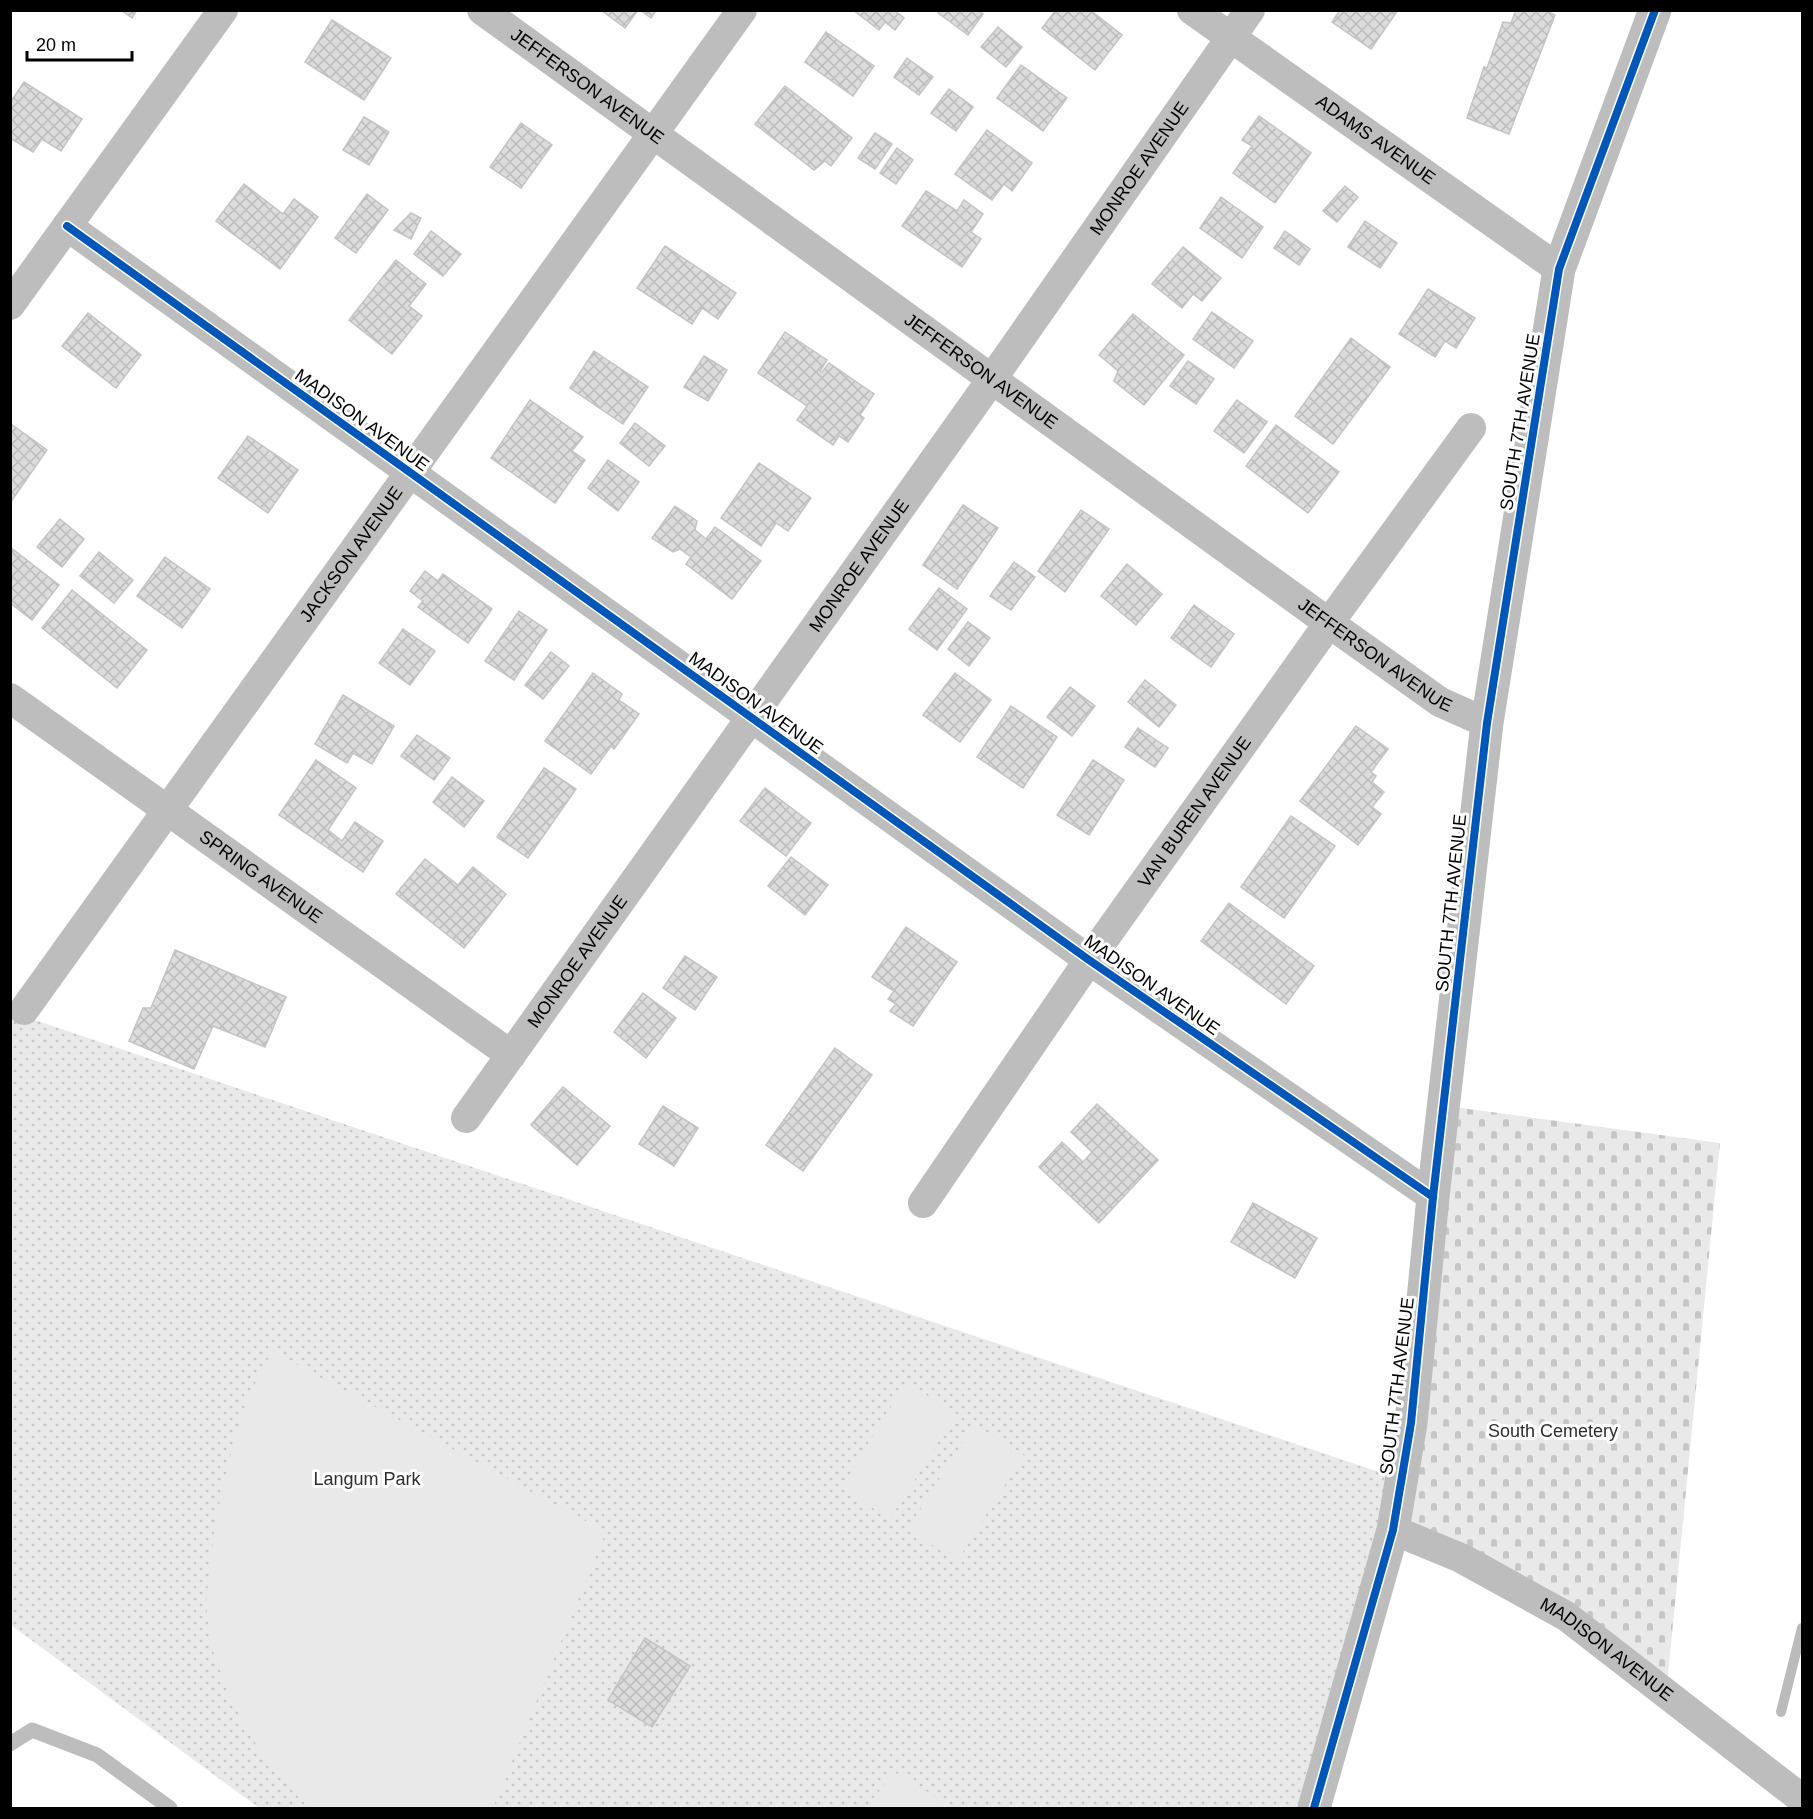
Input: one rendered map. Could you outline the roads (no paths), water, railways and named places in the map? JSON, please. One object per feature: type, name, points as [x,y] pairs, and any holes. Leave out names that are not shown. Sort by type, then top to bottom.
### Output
[{"type":"street","points":[[10,305],[223,10]]},
{"type":"street","name":"JEFFERSON AVENUE","points":[[482,10],[1440,702],[1487,723]]},
{"type":"street","name":"JACKSON AVENUE","points":[[24,1010],[742,10]]},
{"type":"street","name":"ADAMS AVENUE","points":[[1191,10],[1559,269]]},
{"type":"street","name":"MONROE AVENUE","points":[[466,1118],[992,380],[1250,10]]},
{"type":"street","name":"SOUTH 7TH AVENUE","points":[[1314,1809],[1393,1530],[1411,1423],[1433,1197],[1487,723],[1559,269],[1655,10]]},
{"type":"street","name":"MADISON AVENUE","points":[[67,226],[1089,960],[1433,1197]]},
{"type":"street","name":"VAN BUREN AVENUE","points":[[923,1203],[1089,960],[1329,623],[1472,428]]},
{"type":"street","name":"SPRING AVENUE","points":[[10,698],[511,1054]]},
{"type":"street","name":"MADISON AVENUE","points":[[1393,1530],[1461,1558],[1566,1616],[1803,1799]]},
{"type":"lane","points":[[10,1744],[32,1730],[97,1755],[170,1809]]},
{"type":"waterway","points":[[1781,1712],[1802,1628]]},
{"type":"park label","name":"South Cemetery","points":[[1553,1431]]},
{"type":"park label","name":"Langum Park","points":[[367,1479]]}]
